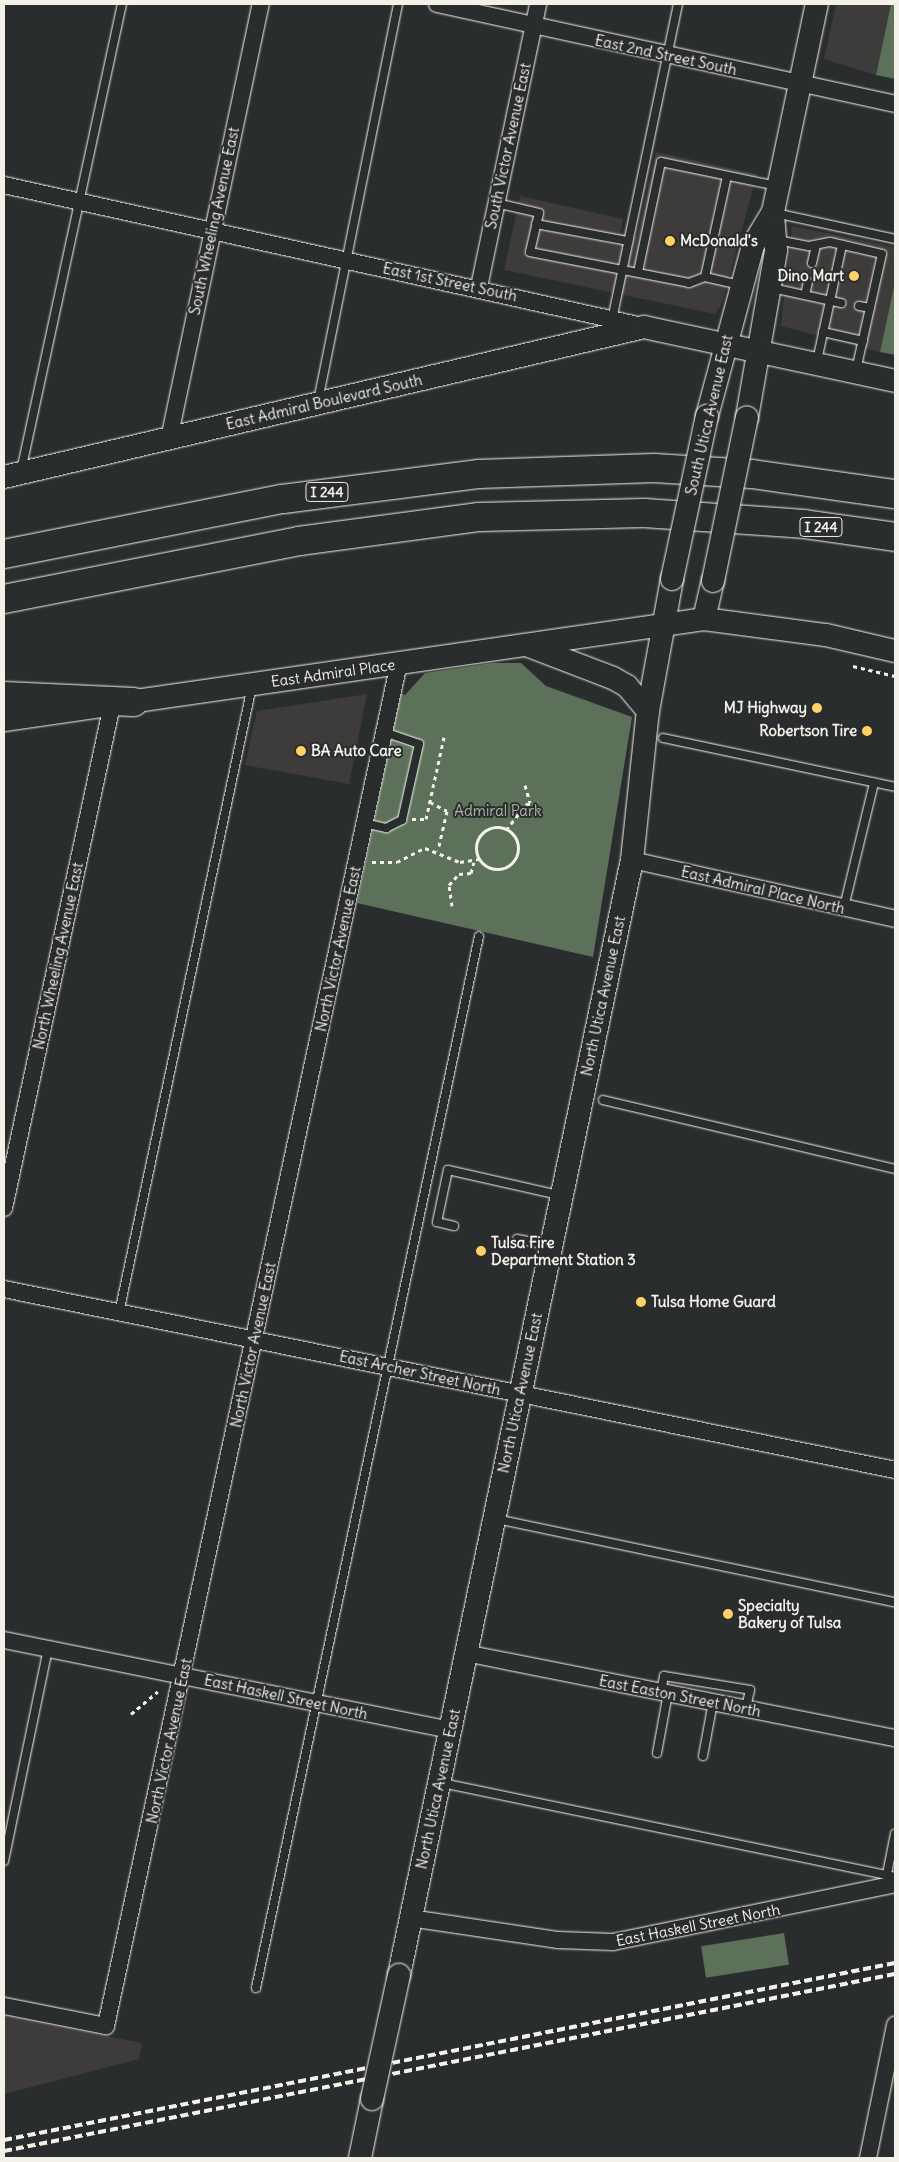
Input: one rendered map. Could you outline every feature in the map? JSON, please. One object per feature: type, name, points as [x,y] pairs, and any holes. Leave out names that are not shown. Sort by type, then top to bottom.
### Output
[{"type":"highway","name":"I 244","points":[[4,554],[284,499],[480,474],[654,468],[752,474],[895,494]]},
{"type":"highway","name":"I 244","points":[[4,599],[300,541],[479,517],[644,513],[804,524],[895,537]]},
{"type":"highway","points":[[4,696],[123,704]]},
{"type":"main road","name":"South Utica Avenue East","points":[[704,619],[761,351],[775,240],[773,212],[818,4]]},
{"type":"main road","name":"South Utica Avenue East","points":[[662,624],[707,416],[725,343],[753,245],[773,212]]},
{"type":"main road","name":"East Admiral Boulevard South","points":[[12,475],[317,404],[610,327],[644,327],[725,343]]},
{"type":"main road","points":[[725,343],[895,380]]},
{"type":"main road","points":[[662,624],[704,619],[826,635],[895,651]]},
{"type":"main road","name":"East Admiral Place","points":[[4,720],[662,624]]},
{"type":"main road","name":"North Utica Avenue East","points":[[360,2158],[632,860],[648,711],[662,624]]},
{"type":"main road","points":[[524,645],[613,678],[627,686],[648,711]]},
{"type":"street","name":"South Wheeling Avenue East","points":[[169,439],[211,231],[261,4]]},
{"type":"street","name":"East 2nd Street South","points":[[437,4],[895,104]]},
{"type":"street","name":"South Victor Avenue East","points":[[478,288],[538,4]]},
{"type":"street","name":"East 1st Street South","points":[[4,185],[478,288],[610,327]]},
{"type":"street","name":"North Victor Avenue East","points":[[4,2006],[106,2026],[183,1676],[398,663]]},
{"type":"street","name":"North Wheeling Avenue East","points":[[4,1208],[123,704]]},
{"type":"street","name":"East Admiral Place North","points":[[632,860],[895,919]]},
{"type":"street","name":"East Archer Street North","points":[[4,1289],[386,1365],[519,1394],[895,1470]]},
{"type":"street","name":"East Haskell Street North","points":[[4,1640],[450,1730]]},
{"type":"street","name":"East Easton Street North","points":[[465,1653],[895,1738]]},
{"type":"street","name":"East Haskell Street North","points":[[410,1918],[558,1940],[613,1942],[891,1879]]},
{"type":"street","points":[[868,2158],[892,2056],[895,2025]]},
{"type":"lane","points":[[12,475],[79,202],[122,4]]},
{"type":"lane","points":[[317,404],[398,4]]},
{"type":"lane","points":[[610,327],[678,4]]},
{"type":"lane","points":[[638,272],[662,162],[779,187]]},
{"type":"lane","points":[[705,277],[727,176]]},
{"type":"lane","points":[[496,203],[539,213],[530,252],[689,282],[705,277],[741,285]]},
{"type":"lane","points":[[773,212],[895,239]]},
{"type":"lane","points":[[536,224],[628,241]]},
{"type":"lane","points":[[775,240],[816,245],[842,245],[882,254],[856,372]]},
{"type":"lane","points":[[812,263],[816,245]]},
{"type":"lane","points":[[816,363],[842,245]]},
{"type":"lane","points":[[805,295],[808,282]]},
{"type":"lane","points":[[770,288],[841,303]]},
{"type":"lane","points":[[859,306],[870,308]]},
{"type":"lane","points":[[823,332],[863,340]]},
{"type":"lane","points":[[119,1313],[253,684]]},
{"type":"lane","points":[[364,823],[386,828],[402,820],[419,744],[384,732]]},
{"type":"lane","points":[[664,738],[895,787]]},
{"type":"lane","points":[[844,908],[874,783]]},
{"type":"lane","points":[[256,1988],[386,1365],[479,936]]},
{"type":"lane","points":[[602,1100],[895,1170]]},
{"type":"lane","points":[[454,1226],[437,1222],[448,1170],[561,1196]]},
{"type":"lane","points":[[517,1239],[550,1246]]},
{"type":"lane","points":[[493,1519],[895,1602]]},
{"type":"lane","points":[[4,1861],[48,1649]]},
{"type":"lane","points":[[658,1753],[665,1693],[664,1676],[750,1690],[746,1708]]},
{"type":"lane","points":[[703,1756],[713,1702]]},
{"type":"lane","points":[[440,1783],[891,1879],[895,1878]]},
{"type":"lane","points":[[891,1879],[895,1834]]},
{"type":"path","points":[[853,666],[895,676]]},
{"type":"path","points":[[402,820],[426,819],[444,737]]},
{"type":"path","points":[[525,786],[530,802]]},
{"type":"path","points":[[430,802],[447,811],[438,850]]},
{"type":"path","points":[[530,802],[542,803]]},
{"type":"path","points":[[506,830],[530,802]]},
{"type":"path","points":[[494,828],[506,830],[518,847],[514,860],[495,869],[479,859],[476,845],[482,834],[494,828]]},
{"type":"path","points":[[357,859],[389,864],[425,848],[438,850],[460,862],[474,862],[479,859]]},
{"type":"path","points":[[452,906],[449,885],[459,874],[471,873],[474,862]]},
{"type":"path","points":[[130,1714],[158,1691]]},
{"type":"shaded area","points":[[836,4],[891,4],[876,75],[824,59]]},
{"type":"shaded area","points":[[656,152],[757,174],[722,303],[715,314],[504,270],[520,196],[623,219],[620,233],[637,236]]},
{"type":"shaded area","points":[[792,226],[895,247],[895,282],[880,352],[781,326]]},
{"type":"shaded area","points":[[367,694],[349,784],[245,765],[257,711]]},
{"type":"shaded area","points":[[4,2016],[142,2043],[139,2059],[4,2094]]},
{"type":"green space","points":[[891,4],[895,4],[895,79],[876,75]]},
{"type":"green space","points":[[895,282],[895,355],[880,352]]},
{"type":"green space","name":"Admiral Park","points":[[492,663],[521,663],[546,686],[632,717],[593,957],[357,903],[401,694],[405,695],[425,673]]},
{"type":"green space","points":[[784,1933],[789,1965],[706,1978],[701,1946]]},
{"type":"railway","points":[[4,2140],[895,1963]]},
{"type":"railway","points":[[4,2151],[895,1974]]},
{"type":"place","name":"McDonald's","points":[[670,241]]},
{"type":"place","name":"Dino Mart","points":[[854,276]]},
{"type":"place","name":"MJ Highway","points":[[817,708]]},
{"type":"place","name":"Robertson Tire","points":[[867,731]]},
{"type":"place","name":"BA Auto Care","points":[[301,751]]},
{"type":"place","name":"Tulsa Fire Department Station 3","points":[[481,1251]]},
{"type":"place","name":"Tulsa Home Guard","points":[[641,1302]]},
{"type":"place","name":"Specialty Bakery of Tulsa","points":[[728,1614]]}]
